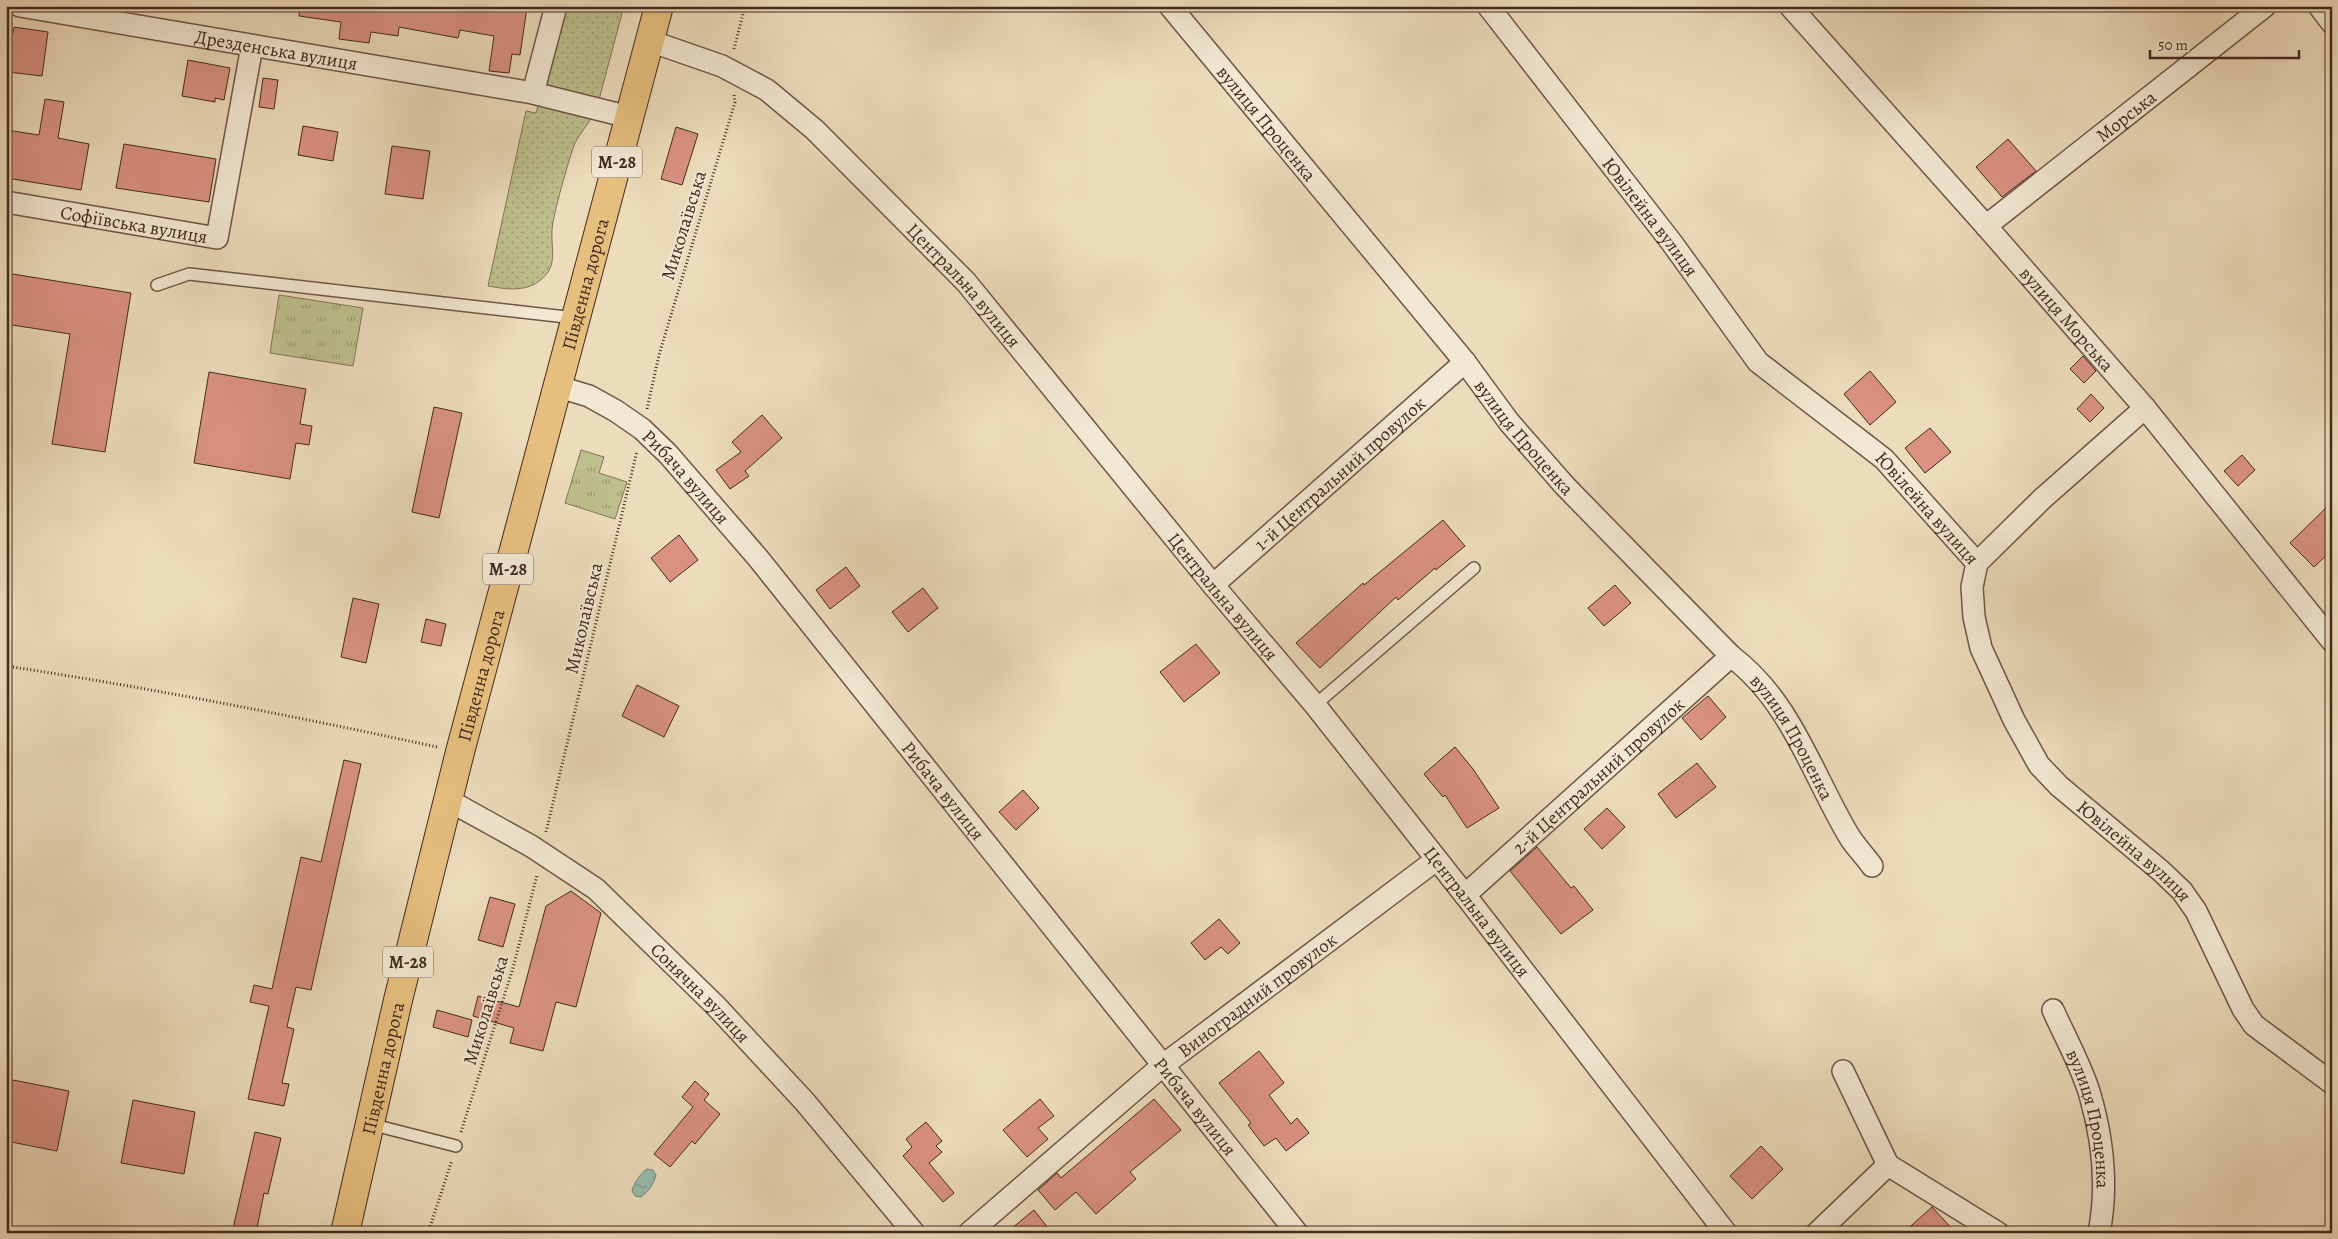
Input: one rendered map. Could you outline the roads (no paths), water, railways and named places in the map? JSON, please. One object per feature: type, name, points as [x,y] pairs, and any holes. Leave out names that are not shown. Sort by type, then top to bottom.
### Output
[{"type":"highway","name":"Південна дорога","points":[[345,1233],[398,1000],[460,752],[574,318],[659,6]]},
{"type":"street","name":"Дрезденська вулиця","points":[[20,6],[98,13],[252,46],[532,93],[629,117]]},
{"type":"street","points":[[532,93],[556,6]]},
{"type":"street","name":"вулиця Проценка","points":[[1170,6],[1465,362],[1509,422],[1565,486],[1731,656],[1750,670],[1788,719],[1849,837],[1872,866]]},
{"type":"street","name":"Ювілейна вулиця","points":[[1488,6],[1672,243],[1758,362],[1884,459],[1977,563],[1972,587],[1974,617],[1982,648],[2014,720],[2039,765],[2059,786],[2162,871],[2182,891],[2196,911],[2242,1009],[2254,1025],[2332,1083]]},
{"type":"street","name":"вулиця Морська","points":[[1790,6],[2145,408],[2332,641]]},
{"type":"street","name":"Морська","points":[[1986,226],[2264,6]]},
{"type":"street","points":[[2319,6],[2332,23]]},
{"type":"street","name":"Центральна вулиця","points":[[650,41],[732,72],[767,90],[815,130],[966,282],[1214,585],[1316,705],[1726,1233]]},
{"type":"street","name":"Софіївська вулиця","points":[[6,202],[217,238],[252,46]]},
{"type":"street","name":"1-й Центральний провулок","points":[[1214,585],[1465,362]]},
{"type":"street","name":"Рибача вулиця","points":[[556,386],[589,396],[616,411],[642,429],[668,454],[758,558],[1297,1233]]},
{"type":"street","points":[[1977,563],[2042,499],[2145,408]]},
{"type":"street","name":"2-й Центральний провулок","points":[[1465,895],[1731,656]]},
{"type":"street","name":"Сонячна вулиця","points":[[448,800],[541,852],[596,889],[715,1005],[805,1102],[914,1233]]},
{"type":"street","name":"Виноградний провулок","points":[[969,1233],[1162,1066],[1436,860]]},
{"type":"street","name":"вулиця Проценка","points":[[2053,1010],[2090,1094],[2104,1160],[2104,1193],[2099,1233]]},
{"type":"street","points":[[1843,1072],[1888,1165],[1998,1233]]},
{"type":"street","points":[[1817,1233],[1888,1165]]},
{"type":"lane","points":[[157,285],[189,274],[574,318]]},
{"type":"lane","points":[[1316,705],[1474,568]]},
{"type":"lane","points":[[370,1124],[456,1146]]},
{"type":"water","points":[[647,1169],[653,1170],[656,1175],[654,1182],[641,1197],[635,1196],[632,1191],[634,1185]]}]
